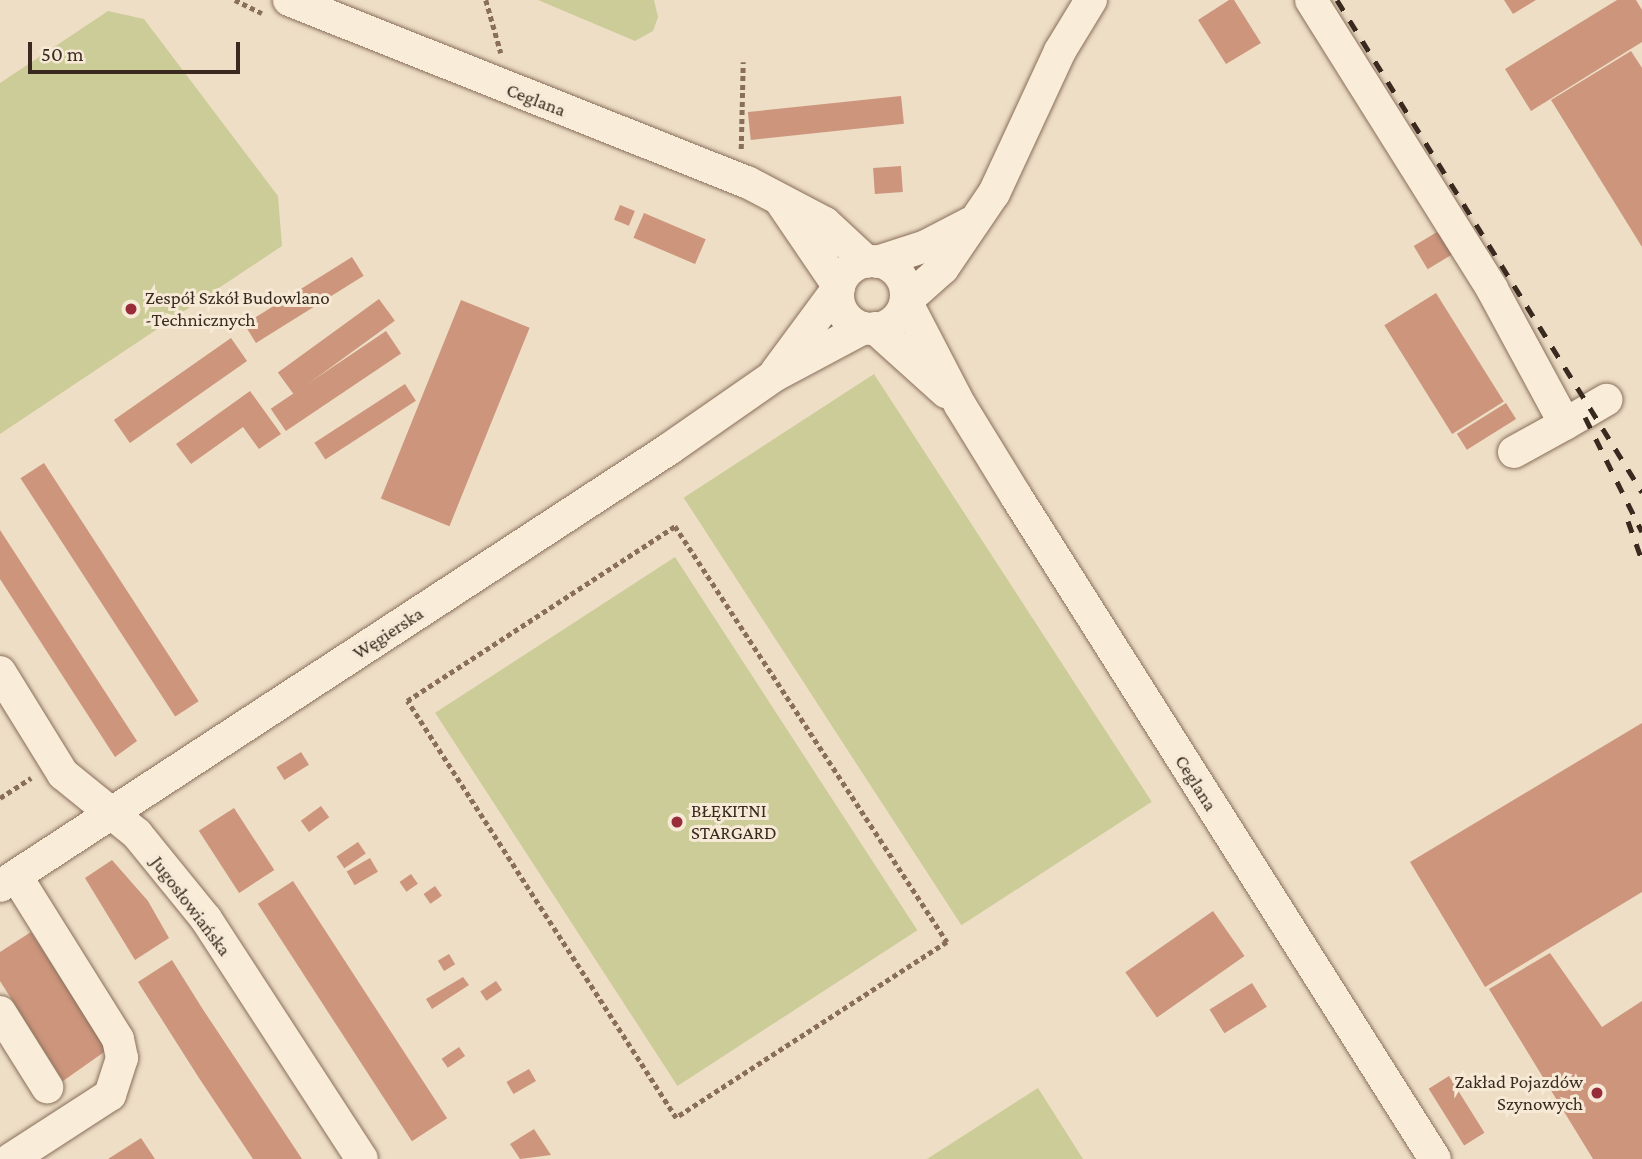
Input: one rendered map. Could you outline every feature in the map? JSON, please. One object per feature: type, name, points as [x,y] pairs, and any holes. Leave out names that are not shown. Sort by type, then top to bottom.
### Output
[{"type":"street","name":"Ceglana","points":[[289,0],[713,168],[825,223],[872,262]]},
{"type":"street","points":[[974,220],[926,246],[854,266],[839,287],[843,312],[869,328],[895,320],[906,301],[943,268],[1011,163],[1055,62],[1091,0]]},
{"type":"street","points":[[1311,0],[1492,289],[1565,424]]},
{"type":"street","name":"Ceglana","points":[[782,202],[839,287]]},
{"type":"street","points":[[872,262],[888,264],[903,279],[906,301]]},
{"type":"street","name":"Węgierska","points":[[774,376],[839,287]]},
{"type":"street","name":"Ceglana","points":[[906,301],[960,405],[1435,1159]]},
{"type":"street","name":"Ceglana","points":[[869,328],[960,405]]},
{"type":"street","name":"Węgierska","points":[[8,881],[774,376],[869,328]]},
{"type":"street","points":[[1514,452],[1606,400]]},
{"type":"street","name":"Jugosłowiańska","points":[[0,672],[63,774],[137,834],[206,919],[362,1159]]},
{"type":"street","points":[[8,881],[118,1040],[121,1058],[110,1095],[11,1159]]},
{"type":"street","points":[[0,1012],[47,1087]]},
{"type":"path","points":[[742,158],[743,62]]},
{"type":"path","points":[[675,526],[947,942],[676,1118],[407,701],[675,526]]},
{"type":"green space","points":[[538,0],[654,0],[658,17],[653,31],[635,41]]},
{"type":"green space","points":[[108,11],[144,19],[278,196],[282,246],[0,434],[0,83]]},
{"type":"green space","points":[[874,374],[1152,802],[961,925],[684,498]]},
{"type":"green space","name":"BŁĘKITNI STARGARD","points":[[675,557],[917,930],[678,1086],[435,713]]},
{"type":"green space","points":[[1038,1088],[1083,1159],[927,1159]]},
{"type":"building","points":[[1229,0],[1234,0],[1261,43],[1226,64],[1198,20]]},
{"type":"building","points":[[1504,0],[1536,0],[1513,14]]},
{"type":"building","points":[[1617,0],[1636,0],[1642,10],[1642,42],[1531,111],[1505,69]]},
{"type":"building","points":[[1631,51],[1642,68],[1642,247],[1551,100]]},
{"type":"building","points":[[901,96],[904,124],[751,140],[748,112]]},
{"type":"building","points":[[901,166],[903,192],[875,194],[873,168]]},
{"type":"building","points":[[620,205],[635,211],[629,226],[614,220]]},
{"type":"building","points":[[644,213],[706,239],[695,264],[633,238]]},
{"type":"building","points":[[1442,229],[1456,252],[1428,269],[1414,246]]},
{"type":"building","points":[[352,257],[364,276],[256,343],[244,324]]},
{"type":"building","points":[[1436,293],[1504,402],[1452,434],[1384,325]]},
{"type":"building","points":[[379,299],[395,321],[294,394],[278,372]]},
{"type":"building","points":[[461,300],[530,328],[449,526],[381,498]]},
{"type":"building","points":[[386,331],[401,353],[286,431],[271,409]]},
{"type":"building","points":[[231,338],[247,361],[130,443],[114,420]]},
{"type":"building","points":[[405,384],[416,401],[325,460],[314,443]]},
{"type":"building","points":[[250,391],[281,434],[259,449],[243,427],[191,464],[176,444]]},
{"type":"building","points":[[1506,403],[1516,419],[1467,450],[1457,434]]},
{"type":"building","points":[[44,463],[199,701],[175,716],[21,478]]},
{"type":"building","points":[[0,530],[137,741],[115,757],[0,579]]},
{"type":"building","points":[[1642,723],[1642,892],[1485,987],[1410,862]]},
{"type":"building","points":[[301,752],[309,765],[284,780],[276,767]]},
{"type":"building","points":[[321,806],[329,817],[309,832],[301,821]]},
{"type":"building","points":[[234,808],[274,870],[239,893],[199,831]]},
{"type":"building","points":[[358,842],[366,854],[344,868],[336,857]]},
{"type":"building","points":[[370,858],[378,872],[355,885],[347,871]]},
{"type":"building","points":[[112,860],[148,901],[169,938],[135,960],[85,878]]},
{"type":"building","points":[[411,874],[418,884],[406,892],[400,882]]},
{"type":"building","points":[[293,881],[447,1118],[412,1141],[258,904]]},
{"type":"building","points":[[435,886],[442,896],[430,904],[424,894]]},
{"type":"building","points":[[1213,911],[1245,956],[1157,1017],[1125,972]]},
{"type":"building","points":[[31,932],[107,1050],[63,1081],[0,981],[0,952]]},
{"type":"building","name":"Zakład Pojazdów Szynowych","points":[[1550,953],[1602,1027],[1642,1001],[1642,1159],[1593,1159],[1489,989]]},
{"type":"building","points":[[449,954],[455,964],[444,971],[438,961]]},
{"type":"building","points":[[172,960],[302,1159],[253,1159],[199,1078],[138,982]]},
{"type":"building","points":[[463,977],[469,985],[432,1009],[426,999]]},
{"type":"building","points":[[496,981],[502,990],[486,1001],[480,992]]},
{"type":"building","points":[[1252,983],[1267,1007],[1224,1033],[1210,1009]]},
{"type":"building","points":[[459,1047],[465,1056],[448,1068],[442,1059]]},
{"type":"building","points":[[529,1069],[536,1081],[513,1094],[506,1082]]},
{"type":"building","points":[[1449,1076],[1485,1133],[1464,1146],[1429,1089]]},
{"type":"building","points":[[534,1129],[551,1155],[520,1159],[510,1144]]},
{"type":"building","points":[[141,1138],[155,1159],[108,1159]]},
{"type":"railway","points":[[1337,0],[1642,492]]},
{"type":"railway","points":[[1585,417],[1642,532]]},
{"type":"railway","points":[[1628,521],[1642,560]]},
{"type":"place","name":"Zespół Szkół Budowlano -Technicznych","points":[[131,309]]},
{"type":"place","name":"BŁĘKITNI STARGARD","points":[[677,822]]},
{"type":"place","name":"Zakład Pojazdów Szynowych","points":[[1597,1093]]}]
